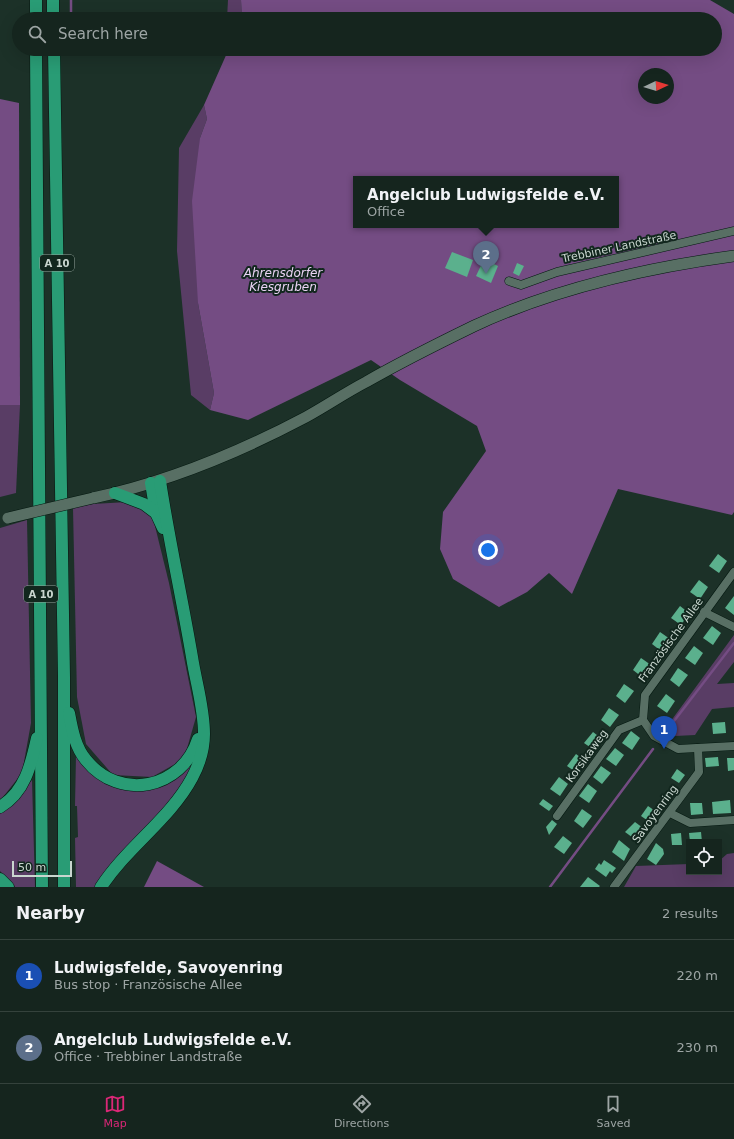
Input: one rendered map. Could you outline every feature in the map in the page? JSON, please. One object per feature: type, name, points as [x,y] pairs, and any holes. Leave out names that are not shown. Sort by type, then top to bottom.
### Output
[{"type":"highway","points":[[36,0],[36,12]]},
{"type":"highway","points":[[53,0],[53,12]]},
{"type":"highway","name":"A 10","points":[[36,56],[42,718],[42,887]]},
{"type":"highway","name":"A 10","points":[[54,56],[64,677],[64,887]]},
{"type":"highway","points":[[156,482],[156,512],[171,550]]},
{"type":"highway","points":[[101,887],[111,871],[176,801],[192,778],[202,750],[204,720],[202,704],[156,482]]},
{"type":"highway","points":[[116,493],[144,504],[156,512]]},
{"type":"highway","points":[[64,677],[72,727],[78,746],[86,760],[99,771],[110,779],[125,784],[140,786],[153,783],[165,779],[177,772],[187,763],[194,751],[204,720]]},
{"type":"highway","points":[[0,807],[12,798],[26,778],[42,718]]},
{"type":"highway","points":[[0,879],[8,887]]},
{"type":"main road","points":[[4,519],[116,493],[156,482],[223,457],[295,422],[417,354],[476,326],[538,300],[599,281],[663,266],[734,256]]},
{"type":"street","name":"Trebbiner Landstraße","points":[[509,280],[521,284],[556,272],[734,232]]},
{"type":"street","name":"Französische Allee","points":[[643,720],[645,694],[734,572]]},
{"type":"street","points":[[704,612],[734,627]]},
{"type":"street","points":[[643,720],[654,736],[678,749],[734,746]]},
{"type":"street","name":"Korsikaweg","points":[[557,816],[619,730],[643,720]]},
{"type":"street","name":"Savoyenring","points":[[614,887],[699,772],[698,748]]},
{"type":"street","points":[[670,813],[690,823],[734,820]]},
{"type":"shaded area","points":[[228,0],[241,0],[242,12],[227,12]]},
{"type":"shaded area","points":[[241,0],[710,0],[734,14],[734,512],[732,515],[618,489],[572,594],[549,573],[527,592],[499,607],[453,579],[440,549],[443,512],[486,451],[477,426],[400,380],[371,360],[248,420],[210,410],[214,393],[198,303],[192,201],[200,138],[207,119],[204,105],[226,56],[722,56],[722,12],[242,12]]},
{"type":"shaded area","points":[[0,99],[19,103],[20,405],[0,405]]},
{"type":"shaded area","points":[[204,105],[207,119],[200,138],[198,303],[214,393],[210,410],[191,395],[177,251],[179,148]]},
{"type":"shaded area","points":[[0,405],[20,405],[16,493],[0,497]]},
{"type":"shaded area","points":[[127,502],[152,514],[169,583],[196,717],[184,759],[152,777],[113,775],[86,744],[77,697],[73,508],[93,504]]},
{"type":"shaded area","points":[[27,520],[31,723],[22,773],[0,799],[0,528]]},
{"type":"shaded area","points":[[734,635],[734,662],[717,684],[734,683],[734,707],[712,709],[695,735],[675,736],[665,729]]},
{"type":"shaded area","points":[[76,755],[84,761],[147,789],[169,782],[196,761],[188,780],[97,887],[76,887],[75,838],[78,837],[77,806],[75,806]]},
{"type":"shaded area","points":[[32,780],[35,887],[15,887],[0,871],[0,813],[6,809]]},
{"type":"shaded area","points":[[734,853],[734,887],[624,887],[636,866],[686,864],[686,875],[722,875],[722,858],[727,854]]},
{"type":"shaded area","points":[[157,861],[204,887],[144,887]]},
{"type":"building","points":[[452,252],[473,260],[467,277],[445,268]]},
{"type":"building","points":[[484,259],[498,266],[491,283],[476,276]]},
{"type":"building","points":[[517,263],[524,266],[519,276],[513,273]]},
{"type":"building","points":[[718,554],[727,561],[719,573],[709,566]]},
{"type":"building","points":[[699,580],[708,587],[700,599],[690,592]]},
{"type":"building","points":[[734,596],[734,615],[725,608]]},
{"type":"building","points":[[680,606],[689,613],[681,625],[671,618]]},
{"type":"building","points":[[712,626],[721,633],[713,645],[703,638]]},
{"type":"building","points":[[660,632],[670,639],[661,651],[652,644]]},
{"type":"building","points":[[694,646],[703,653],[695,665],[685,658]]},
{"type":"building","points":[[641,658],[651,665],[642,677],[633,670]]},
{"type":"building","points":[[678,668],[688,675],[679,687],[670,680]]},
{"type":"building","points":[[624,684],[634,691],[625,703],[616,696]]},
{"type":"building","points":[[666,694],[675,701],[667,713],[657,706]]},
{"type":"building","points":[[609,708],[619,715],[610,727],[601,720]]},
{"type":"building","points":[[725,722],[726,733],[713,734],[712,723]]},
{"type":"building","points":[[631,731],[640,738],[632,750],[622,743]]},
{"type":"building","points":[[593,732],[602,739],[594,750],[584,743]]},
{"type":"building","points":[[615,748],[624,755],[616,766],[606,759]]},
{"type":"building","points":[[576,754],[585,761],[577,773],[567,766]]},
{"type":"building","points":[[718,757],[719,766],[706,767],[705,758]]},
{"type":"building","points":[[727,758],[734,758],[734,770],[728,771]]},
{"type":"building","points":[[601,766],[611,773],[602,784],[593,777]]},
{"type":"building","points":[[677,769],[685,775],[679,783],[671,778]]},
{"type":"building","points":[[559,777],[568,784],[560,796],[550,789]]},
{"type":"building","points":[[588,784],[597,791],[589,803],[579,796]]},
{"type":"building","points":[[543,799],[553,806],[549,811],[539,804]]},
{"type":"building","points":[[730,800],[731,813],[713,814],[712,802]]},
{"type":"building","points":[[690,803],[702,803],[703,814],[691,815]]},
{"type":"building","points":[[648,806],[658,813],[651,823],[641,816]]},
{"type":"building","points":[[582,809],[592,816],[583,828],[574,821]]},
{"type":"building","points":[[552,820],[557,824],[549,835],[546,827]]},
{"type":"building","points":[[635,822],[647,831],[636,840],[625,832]]},
{"type":"building","points":[[701,832],[702,839],[690,839],[689,833]]},
{"type":"building","points":[[681,833],[682,845],[672,845],[671,834]]},
{"type":"building","points":[[563,836],[572,843],[564,854],[554,847]]},
{"type":"building","points":[[619,840],[630,849],[624,861],[612,852]]},
{"type":"building","points":[[656,843],[663,849],[664,854],[656,865],[647,859]]},
{"type":"building","points":[[604,860],[616,868],[612,873],[610,871],[606,877],[595,869],[599,863],[601,865]]},
{"type":"building","points":[[588,877],[600,886],[580,887]]},
{"type":"waterway","points":[[71,0],[71,12]]},
{"type":"waterway","points":[[671,725],[734,643]]},
{"type":"waterway","points":[[550,887],[653,749]]},
{"type":"place","name":"Angelclub Ludwigsfelde e.V.","points":[[486,274]]},
{"type":"place","name":"Ludwigsfelde, Savoyenring","points":[[664,749]]},
{"type":"water label","name":"Ahrensdorfer Kiesgruben","points":[[283,280]]}]
